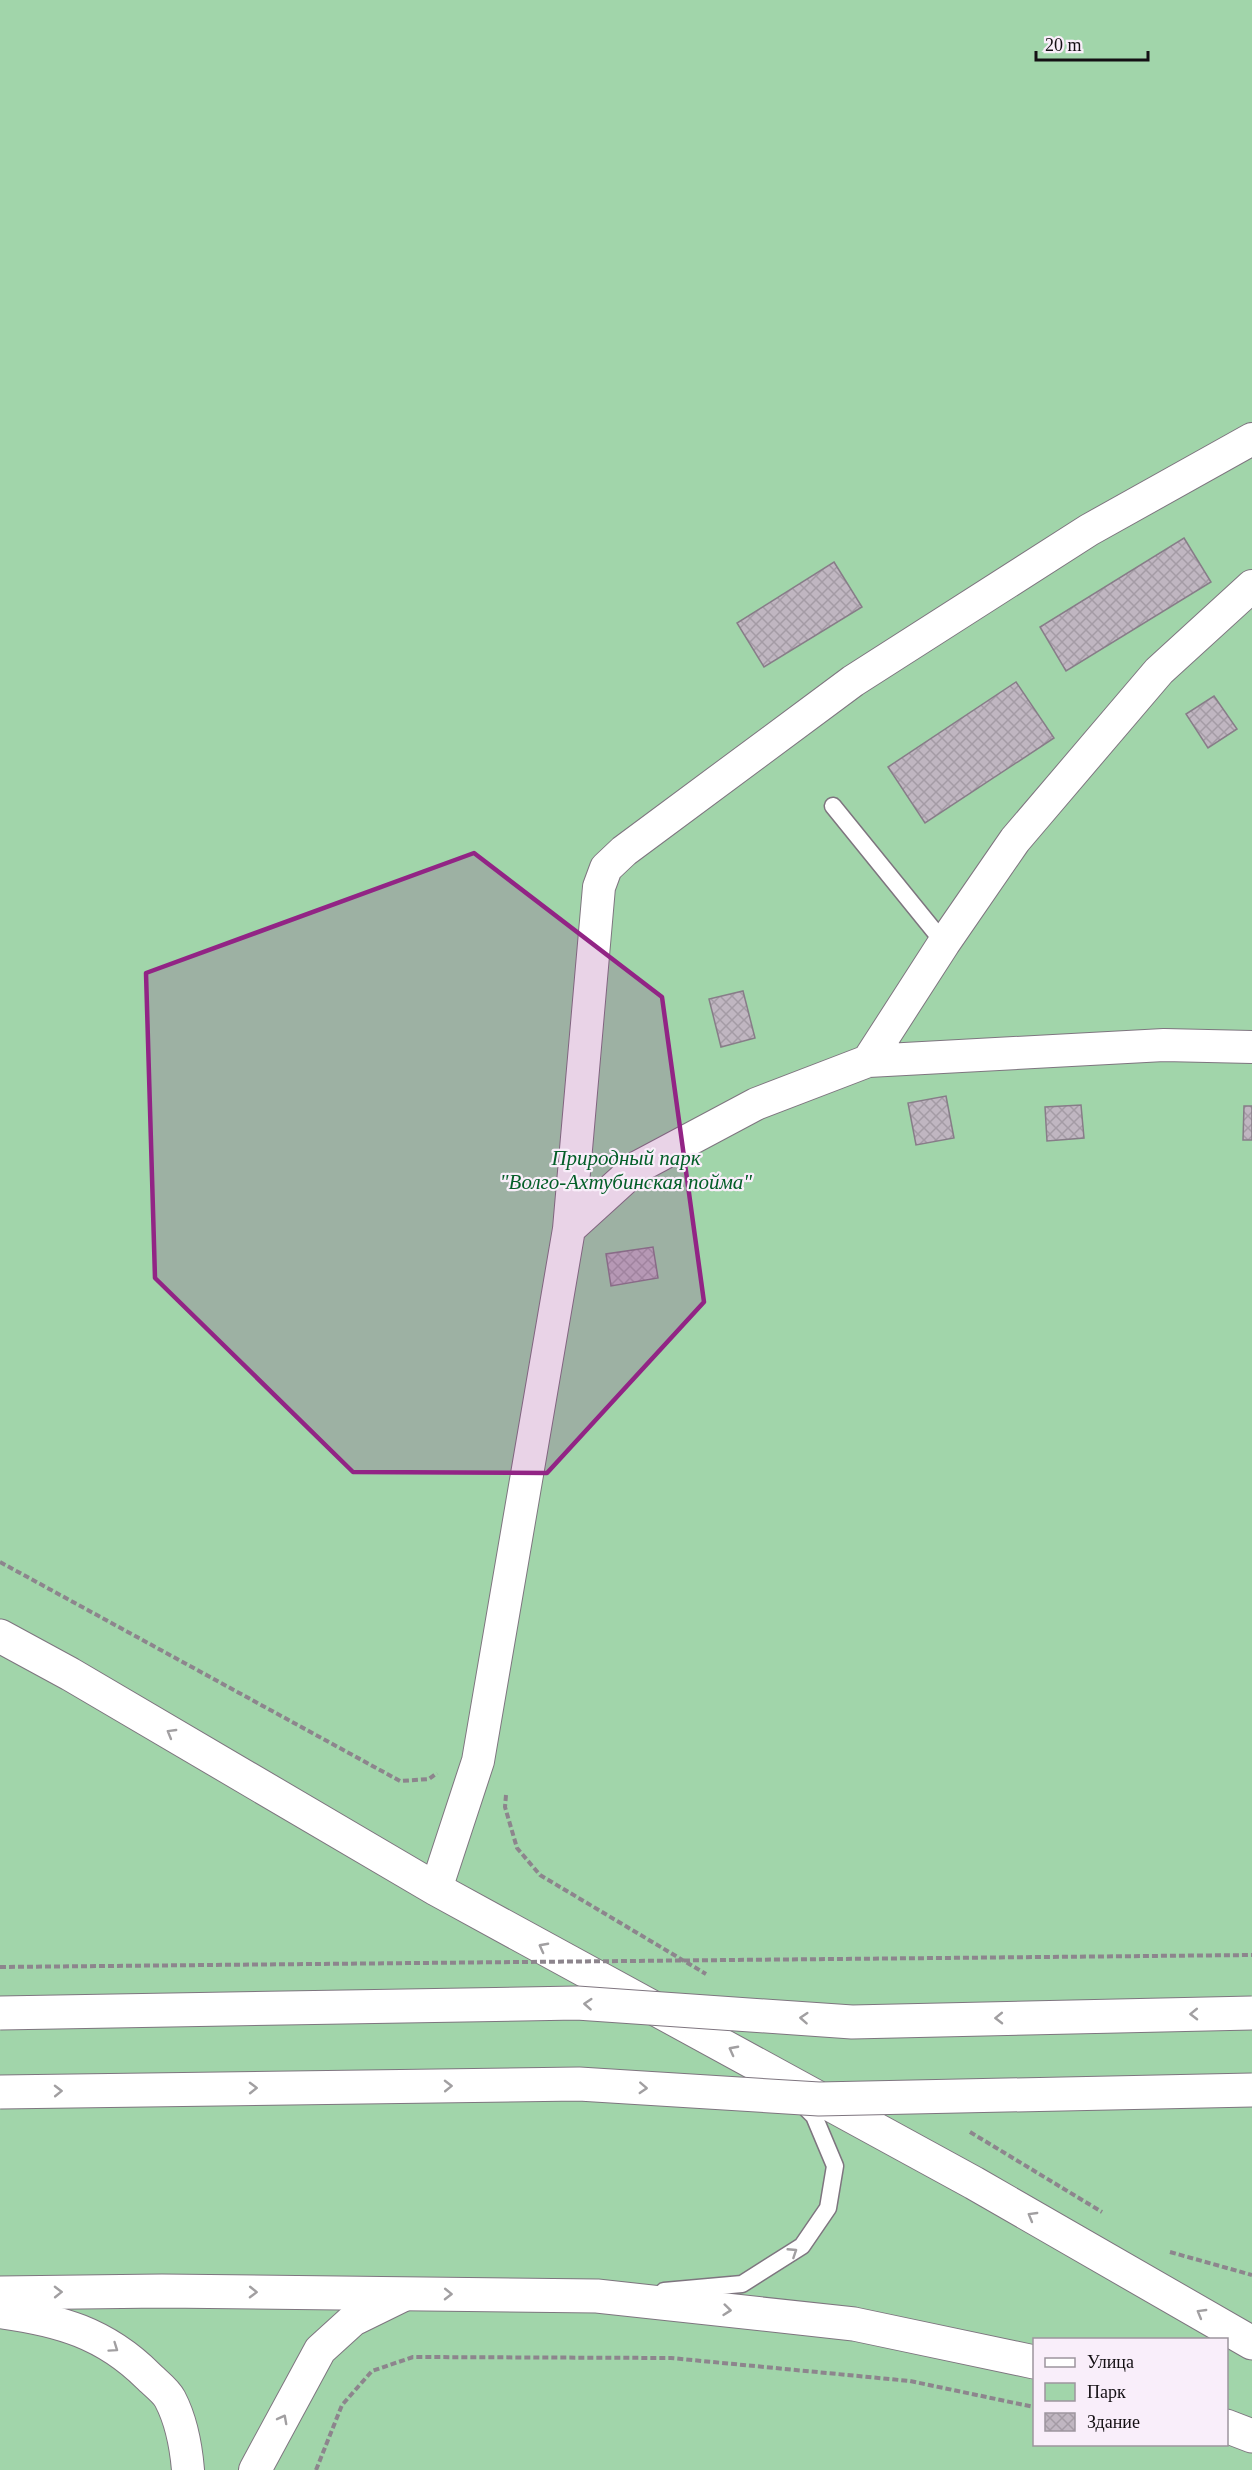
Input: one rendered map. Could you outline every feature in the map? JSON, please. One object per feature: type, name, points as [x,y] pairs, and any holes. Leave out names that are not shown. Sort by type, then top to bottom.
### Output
[{"type":"main road","points":[[0,1636],[70,1674],[436,1889],[767,2068],[1252,2343]]},
{"type":"main road","points":[[0,2013],[577,2003],[852,2022],[1252,2013]]},
{"type":"main road","points":[[0,2091],[579,2084],[819,2099],[1252,2090]]},
{"type":"main road","points":[[0,2293],[162,2291],[597,2296],[854,2324],[1033,2362]]},
{"type":"main road","points":[[1228,2426],[1252,2436]]},
{"type":"street","points":[[436,1889],[478,1761],[569,1230],[599,887],[606,868],[624,850],[853,681],[1089,530],[1252,439]]},
{"type":"street","points":[[868,1061],[944,943],[1015,840],[1159,671],[1252,586]]},
{"type":"street","points":[[569,1230],[636,1168],[756,1104],[868,1061],[1164,1045],[1252,1047]]},
{"type":"street","points":[[255,2470],[321,2350],[353,2320],[406,2294]]},
{"type":"street","points":[[0,2312],[59,2323],[100,2338],[134,2362],[170,2397],[185,2440],[188,2470]]},
{"type":"lane","points":[[833,806],[944,943]]},
{"type":"lane","points":[[597,2296],[742,2284],[802,2246],[828,2208],[835,2166],[814,2116],[767,2068]]},
{"type":"path","points":[[0,1562],[400,1781],[429,1779],[438,1772]]},
{"type":"path","points":[[0,1967],[1252,1955]]},
{"type":"path","points":[[316,2470],[342,2405],[372,2371],[413,2357],[671,2358],[910,2381],[1033,2407]]},
{"type":"highlighted area","points":[[474,853],[662,997],[704,1302],[547,1473],[353,1472],[155,1278],[146,973]]},
{"type":"green space","name":"Природный парк \"Волго-Ахтубинская пойма\"","points":[[0,0],[1252,0],[1252,2470],[0,2470]]},
{"type":"building","points":[[1184,538],[1211,582],[1066,671],[1040,627]]},
{"type":"building","points":[[834,562],[862,607],[764,667],[737,623]]},
{"type":"building","points":[[1016,682],[1054,738],[925,823],[888,767]]},
{"type":"building","points":[[1214,696],[1237,729],[1208,748],[1186,714]]},
{"type":"building","points":[[743,991],[755,1038],[721,1047],[709,999]]},
{"type":"building","points":[[946,1096],[954,1138],[916,1145],[908,1103]]},
{"type":"building","points":[[1081,1105],[1084,1138],[1047,1141],[1045,1107]]},
{"type":"building","points":[[1244,1106],[1252,1106],[1252,1140],[1243,1140]]},
{"type":"building","points":[[653,1247],[658,1278],[611,1286],[606,1254]]}]
